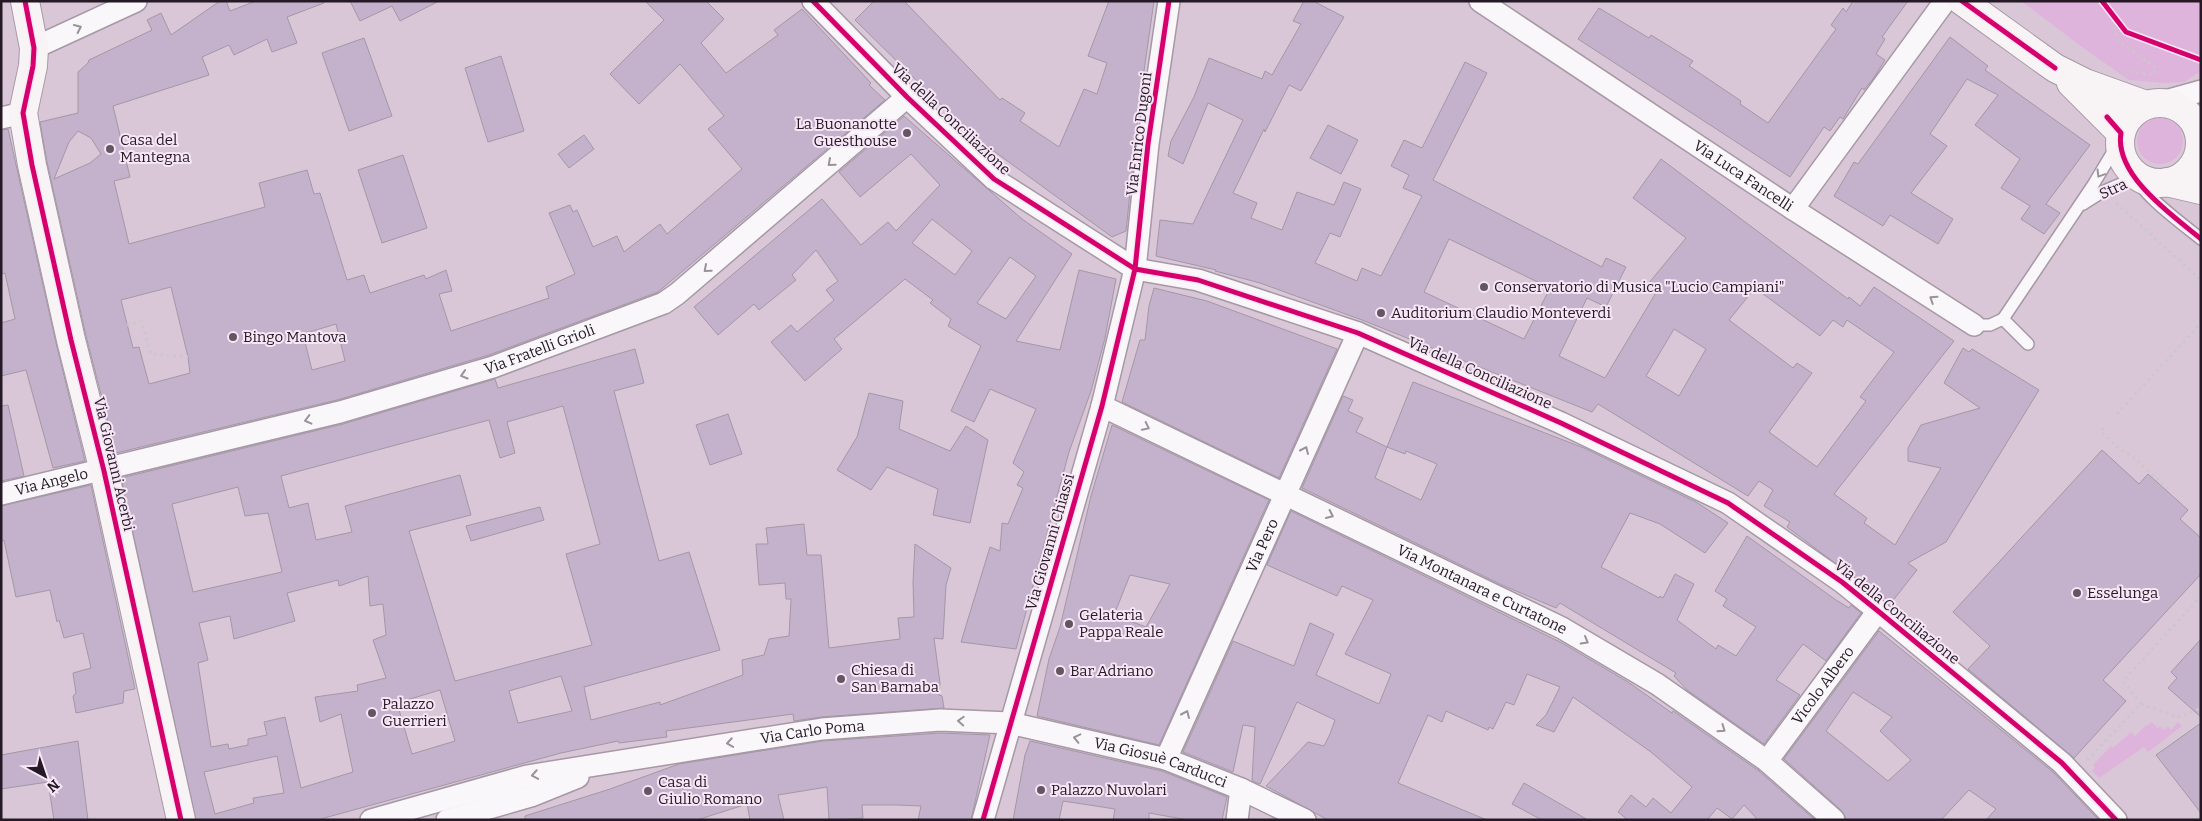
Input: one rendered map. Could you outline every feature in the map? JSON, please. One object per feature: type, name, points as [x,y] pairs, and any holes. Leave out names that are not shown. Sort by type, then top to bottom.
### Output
[{"type":"street","points":[[12,116],[33,66],[34,48],[25,1]]},
{"type":"street","points":[[34,48],[136,1]]},
{"type":"street","name":"Via della Conciliazione","points":[[813,1],[908,97],[994,179],[1135,269],[1198,280],[1358,333],[1561,423],[1728,503],[1842,582],[1878,611],[2073,774],[2116,820]]},
{"type":"street","name":"Via Enrico Dugoni","points":[[1135,269],[1148,144],[1169,1]]},
{"type":"street","name":"Via Luca Fancelli","points":[[1480,1],[1793,208],[1945,1]]},
{"type":"street","points":[[1962,1],[2055,68],[2120,136]]},
{"type":"street","points":[[2055,68],[2103,90],[2152,104],[2167,103],[2183,110],[2193,121],[2200,136],[2199,151],[2192,166],[2182,176],[2147,179]]},
{"type":"street","points":[[2201,91],[2152,104],[2131,115],[2125,123],[2120,136],[2121,154],[2147,179],[2201,190]]},
{"type":"street","name":"Via Fratelli Grioli","points":[[104,470],[340,412],[474,372],[664,303],[677,294],[908,97]]},
{"type":"street","name":"Via Giovanni Acerbi","points":[[12,116],[32,165],[69,331],[104,470],[181,820]]},
{"type":"street","points":[[1793,208],[1974,326]]},
{"type":"street","name":"Via Giovanni Chiassi","points":[[983,820],[1102,406],[1135,269]]},
{"type":"street","name":"Via Pero","points":[[1166,758],[1358,333]]},
{"type":"street","name":"Via Montanara e Curtatone","points":[[1102,406],[1369,533],[1562,628],[1657,684],[1767,761],[1834,820]]},
{"type":"street","name":"Via Angelo","points":[[1,494],[104,470]]},
{"type":"street","name":"Vicolo Albero","points":[[1767,761],[1878,611]]},
{"type":"street","name":"Via Carlo Poma","points":[[371,820],[527,776],[822,729],[940,720],[1010,723]]},
{"type":"street","name":"Via Giosuè Carducci","points":[[1010,723],[1166,758],[1240,789],[1305,820]]},
{"type":"street","name":"Via Carlo Poma","points":[[447,820],[531,796],[618,761]]},
{"type":"street","points":[[1237,820],[1240,789]]},
{"type":"lane","points":[[1974,326],[1990,325],[2003,319],[2077,208],[2120,136]]},
{"type":"lane","points":[[2147,179],[2147,193],[2201,239]]},
{"type":"lane","name":"Stra","points":[[2077,208],[2102,192],[2147,179]]},
{"type":"lane","points":[[2003,319],[2028,344]]},
{"type":"path","points":[[2102,1],[2126,32],[2201,60]]},
{"type":"path","points":[[2108,8],[2118,40],[2156,68],[2154,75],[2124,70],[2119,76]]},
{"type":"path","points":[[2102,192],[2201,280]]},
{"type":"path","points":[[127,325],[141,322],[152,354],[188,357]]},
{"type":"path","points":[[2117,414],[2201,323]]},
{"type":"path","points":[[2104,428],[2100,432],[2121,450],[2131,455],[2169,490],[2168,492]]},
{"type":"path","points":[[2201,596],[2124,681],[2141,704],[2178,717],[2201,708]]},
{"type":"path","points":[[2073,774],[2141,704]]},
{"type":"shaded area","points":[[2021,1],[2201,1],[2201,71],[2184,82],[2163,83],[2129,80]]},
{"type":"shaded area","points":[[2165,118],[2177,124],[2182,132],[2182,150],[2177,158],[2169,163],[2155,164],[2143,158],[2138,150],[2137,136],[2143,124],[2151,119]]},
{"type":"shaded area","points":[[2151,722],[2164,730],[2168,726],[2171,730],[2178,722],[2182,726],[2148,752],[2144,747],[2099,778],[2092,771],[2095,767],[2093,765],[2111,746],[2113,748],[2131,732],[2135,736]]},
{"type":"building","points":[[220,1],[226,1],[230,11],[256,1],[324,1],[324,3],[287,17],[297,43],[272,52],[267,39],[234,55],[229,45],[202,57],[209,75],[113,106],[130,177],[114,181],[129,244],[265,207],[259,183],[307,170],[314,194],[320,193],[347,280],[364,275],[370,293],[424,275],[426,279],[446,270],[452,291],[439,294],[451,331],[549,298],[546,287],[575,274],[549,213],[570,205],[573,212],[577,210],[593,247],[617,236],[624,252],[660,224],[667,234],[742,169],[708,129],[724,116],[680,64],[639,104],[610,74],[664,20],[645,1],[706,1],[724,19],[701,43],[726,73],[778,35],[774,30],[802,9],[871,83],[869,85],[885,100],[658,292],[489,355],[337,400],[116,453],[86,336],[47,162],[40,122],[78,113],[78,72],[89,60],[152,30],[147,20],[161,13],[171,35]],"holes":[[[78,131],[91,138],[101,154],[90,163],[54,179],[69,142]],[[171,287],[190,373],[149,384],[139,347],[133,348],[121,300]],[[336,324],[345,361],[312,370],[303,334]]]},
{"type":"building","points":[[350,1],[439,1],[400,21],[392,6],[360,21]]},
{"type":"building","points":[[874,1],[904,1],[1000,100],[1002,98],[1025,113],[1020,121],[1059,147],[1084,89],[1097,94],[1107,63],[1088,56],[1109,1],[1154,1],[1139,106],[1126,231],[1112,237],[973,136],[855,20]]},
{"type":"building","points":[[1304,1],[1313,1],[1344,17],[1301,91],[1289,85],[1265,132],[1264,129],[1233,193],[1257,203],[1251,218],[1282,230],[1297,192],[1334,205],[1344,182],[1361,189],[1340,237],[1330,233],[1315,263],[1357,281],[1362,268],[1381,276],[1422,196],[1403,188],[1409,175],[1391,166],[1404,140],[1422,148],[1465,62],[1487,73],[1433,180],[1602,267],[1606,258],[1626,267],[1606,307],[1587,298],[1559,356],[1605,378],[1657,291],[1648,284],[1686,238],[1633,198],[1661,159],[1848,299],[1849,297],[1860,306],[1874,287],[1954,341],[1834,494],[1867,518],[1864,523],[1895,545],[1941,468],[1908,461],[1908,448],[1921,425],[1980,408],[1944,383],[1963,348],[1969,352],[1972,349],[2039,390],[1946,542],[1908,563],[1917,570],[1891,603],[1787,527],[1790,522],[1764,506],[1773,490],[1759,481],[1748,496],[1598,404],[1592,412],[1362,320],[1260,283],[1216,270],[1156,256],[1160,220],[1193,224],[1243,120],[1208,103],[1183,164],[1168,156],[1171,141],[1194,97],[1209,58],[1262,79],[1265,71],[1272,75],[1301,24],[1293,21]],"holes":[[[1449,239],[1550,288],[1524,339],[1424,292]],[[1755,288],[1820,336],[1833,320],[1843,327],[1847,320],[1894,352],[1860,397],[1866,401],[1817,467],[1769,432],[1812,373],[1797,363],[1793,368],[1729,320]],[[1674,329],[1706,349],[1679,396],[1646,376]]]},
{"type":"building","points":[[1853,1],[1908,1],[1882,37],[1885,39],[1876,54],[1885,60],[1873,79],[1864,90],[1862,88],[1843,119],[1840,117],[1830,131],[1824,127],[1790,177],[1578,39],[1599,8],[1649,38],[1651,35],[1693,61],[1689,66],[1741,101],[1740,104],[1768,123],[1836,29],[1831,25],[1843,8],[1846,12]]},
{"type":"building","points":[[1950,37],[1988,66],[1985,70],[2090,145],[2046,204],[2060,213],[2044,234],[2021,219],[2030,206],[2001,188],[2020,159],[1975,125],[1998,95],[1967,79],[1930,134],[1947,146],[1911,193],[1953,219],[1938,244],[1890,215],[1883,226],[1834,196],[1854,162],[1858,164]]},
{"type":"building","points":[[364,38],[392,116],[349,131],[322,53]]},
{"type":"building","points":[[501,56],[524,131],[488,142],[465,68]]},
{"type":"building","points":[[904,116],[1022,219],[1072,254],[1016,341],[1060,350],[1079,270],[1116,279],[1105,338],[1091,391],[1069,452],[1016,649],[961,642],[990,547],[1000,551],[1002,523],[1008,524],[1023,488],[1017,485],[1024,472],[1013,463],[1036,409],[990,389],[974,422],[951,411],[981,346],[948,326],[951,319],[930,303],[933,300],[905,279],[834,339],[842,349],[805,381],[771,342],[791,325],[797,332],[834,300],[826,290],[838,281],[816,250],[792,275],[796,280],[759,310],[754,304],[718,335],[694,307],[822,199],[861,245],[888,222],[896,231],[940,185],[911,154],[860,197],[839,172]],"holes":[[[932,219],[972,251],[955,275],[912,243]],[[1010,257],[1036,276],[1006,319],[977,303]]]},
{"type":"building","points":[[1328,125],[1358,140],[1341,174],[1310,158]]},
{"type":"building","points":[[8,129],[56,343],[85,461],[53,468],[26,370],[1,376],[1,323],[15,319],[5,273],[1,274],[1,130]]},
{"type":"building","points":[[584,135],[594,149],[569,168],[558,154]]},
{"type":"building","points":[[403,155],[427,228],[382,243],[358,170]]},
{"type":"building","points":[[1154,288],[1207,301],[1337,349],[1279,478],[1122,402],[1140,340],[1145,340],[1149,306]]},
{"type":"building","points":[[635,349],[644,383],[614,391],[659,561],[689,552],[720,650],[584,687],[591,720],[660,702],[660,705],[743,675],[742,660],[764,655],[769,639],[789,636],[791,599],[786,599],[785,583],[759,585],[756,544],[768,544],[766,528],[804,524],[807,555],[821,555],[829,648],[900,639],[898,618],[914,617],[915,544],[951,568],[946,585],[943,639],[934,638],[940,683],[939,695],[942,696],[944,708],[821,717],[794,721],[793,714],[666,731],[667,737],[619,743],[618,741],[561,753],[317,820],[196,820],[121,478],[343,424],[495,379],[498,388]],"holes":[[[563,406],[600,544],[566,554],[592,645],[455,681],[409,531],[471,515],[460,475],[345,506],[352,532],[316,540],[308,503],[289,508],[281,476],[489,420],[500,458],[515,453],[507,422]],[[238,487],[245,516],[268,513],[282,572],[193,592],[172,504]],[[368,576],[370,606],[383,604],[386,635],[373,640],[386,678],[357,685],[358,691],[315,697],[320,722],[341,714],[353,772],[301,788],[285,717],[264,722],[267,735],[248,739],[248,745],[229,749],[228,744],[211,747],[198,663],[208,660],[199,623],[230,616],[234,639],[295,621],[287,593],[338,580],[339,586]],[[561,676],[572,711],[518,723],[509,691]],[[440,690],[455,741],[412,754],[397,703]],[[277,756],[284,793],[253,798],[254,803],[215,814],[204,772]]]},
{"type":"building","points":[[1413,382],[1584,448],[1696,502],[1728,523],[1705,553],[1660,524],[1630,513],[1601,567],[1659,598],[1660,596],[1663,598],[1675,574],[1694,584],[1677,620],[1716,649],[1718,645],[1736,656],[1756,627],[1723,606],[1727,599],[1715,591],[1747,536],[1836,600],[1849,608],[1851,605],[1861,613],[1826,661],[1803,644],[1776,680],[1800,695],[1764,744],[1687,690],[1674,676],[1676,673],[1560,603],[1556,608],[1502,585],[1302,488],[1343,396],[1353,400],[1348,411],[1363,418],[1356,432],[1387,447]],"holes":[[[1387,447],[1405,454],[1406,451],[1437,464],[1421,500],[1375,478]]]},
{"type":"building","points":[[869,393],[903,401],[899,429],[950,451],[966,426],[988,440],[970,523],[933,515],[938,489],[887,467],[871,490],[837,470],[857,437]]},
{"type":"building","points":[[8,405],[24,476],[1,481],[1,406]]},
{"type":"building","points":[[728,414],[742,454],[710,465],[696,425]]},
{"type":"building","points":[[1112,425],[1269,500],[1159,745],[1037,716],[1049,659],[1060,627],[1091,496]],"holes":[[[1130,575],[1170,584],[1146,627],[1114,615]]]},
{"type":"building","name":"Esselunga","points":[[2102,450],[2139,484],[2148,474],[2188,510],[2180,519],[2201,538],[2201,574],[2103,680],[2126,701],[2074,758],[1968,669],[1990,646],[1953,612]]},
{"type":"building","points":[[91,485],[135,689],[124,691],[123,703],[76,713],[73,696],[76,693],[73,673],[91,668],[83,633],[64,638],[59,620],[57,622],[50,590],[16,597],[4,540],[1,541],[1,506]]},
{"type":"building","points":[[540,507],[544,520],[471,541],[466,526]]},
{"type":"building","points":[[1291,511],[1562,643],[1628,682],[1672,713],[1673,711],[1759,771],[1815,820],[1758,820],[1744,805],[1732,819],[1717,808],[1707,820],[1628,820],[1618,812],[1631,795],[1646,807],[1653,798],[1671,813],[1692,787],[1651,752],[1573,697],[1554,732],[1536,725],[1546,715],[1560,687],[1527,674],[1514,705],[1506,702],[1493,729],[1489,727],[1488,730],[1446,711],[1442,722],[1428,715],[1398,783],[1487,820],[1328,820],[1266,786],[1308,742],[1324,746],[1330,734],[1335,720],[1297,702],[1260,784],[1252,781],[1255,727],[1243,725],[1233,772],[1183,752],[1233,641],[1294,666],[1310,623],[1334,634],[1316,675],[1379,704],[1391,674],[1345,654],[1373,600],[1342,586],[1337,596],[1267,565]]},
{"type":"building","points":[[1879,631],[2053,772],[2099,820],[1986,820],[1996,809],[1969,790],[1941,820],[1846,820],[1842,811],[1784,759]],"holes":[[[1853,692],[1892,717],[1880,731],[1911,760],[1888,781],[1826,731]]]},
{"type":"building","points":[[2201,639],[2201,717],[2168,688],[2177,678],[2171,672]]},
{"type":"building","points":[[2201,723],[2201,813],[2156,755]]},
{"type":"building","points":[[940,733],[990,735],[971,820],[918,820],[921,806],[862,805],[863,818],[829,820],[827,787],[778,795],[784,820],[750,820],[747,804],[697,820],[525,820],[525,816],[610,789],[679,764],[823,741]]},
{"type":"building","points":[[78,741],[88,820],[54,820],[48,782],[1,789],[1,755]]},
{"type":"building","points":[[1030,741],[1162,771],[1227,797],[1222,820],[1188,820],[1149,813],[1149,820],[1113,820],[1115,809],[1063,801],[1059,820],[1013,820],[1025,755]]},
{"type":"building","points":[[1524,783],[1588,820],[1542,820],[1512,804]]},
{"type":"cycle path","points":[[25,1],[34,48],[33,66],[23,113],[32,165],[71,340],[104,471],[181,820]]},
{"type":"cycle path","points":[[813,1],[907,97],[994,179],[1135,269],[1198,280],[1358,333],[1561,423],[1728,503],[1842,582],[1878,611],[2062,763],[2116,820]]},
{"type":"cycle path","points":[[983,820],[1102,406],[1135,269],[1148,144],[1169,1]]},
{"type":"cycle path","points":[[1962,1],[2055,68]]},
{"type":"cycle path","points":[[2102,1],[2126,32],[2201,60]]},
{"type":"cycle path","points":[[2107,117],[2121,133],[2121,149],[2126,164],[2136,179],[2161,206],[2201,239]]},
{"type":"place","name":"La Buonanotte Guesthouse","points":[[907,133]]},
{"type":"place","name":"Casa del Mantegna","points":[[110,149]]},
{"type":"place","name":"Conservatorio di Musica \"Lucio Campiani\"","points":[[1484,287]]},
{"type":"place","name":"Auditorium Claudio Monteverdi","points":[[1381,313]]},
{"type":"place","name":"Bingo Mantova","points":[[233,337]]},
{"type":"place","name":"Esselunga","points":[[2077,593]]},
{"type":"place","name":"Gelateria Pappa Reale","points":[[1069,624]]},
{"type":"place","name":"Bar Adriano","points":[[1060,671]]},
{"type":"place","name":"Chiesa di San Barnaba","points":[[841,679]]},
{"type":"place","name":"Palazzo Guerrieri","points":[[372,713]]},
{"type":"place","name":"Palazzo Nuvolari","points":[[1041,790]]},
{"type":"place","name":"Casa di Giulio Romano","points":[[648,791]]}]
